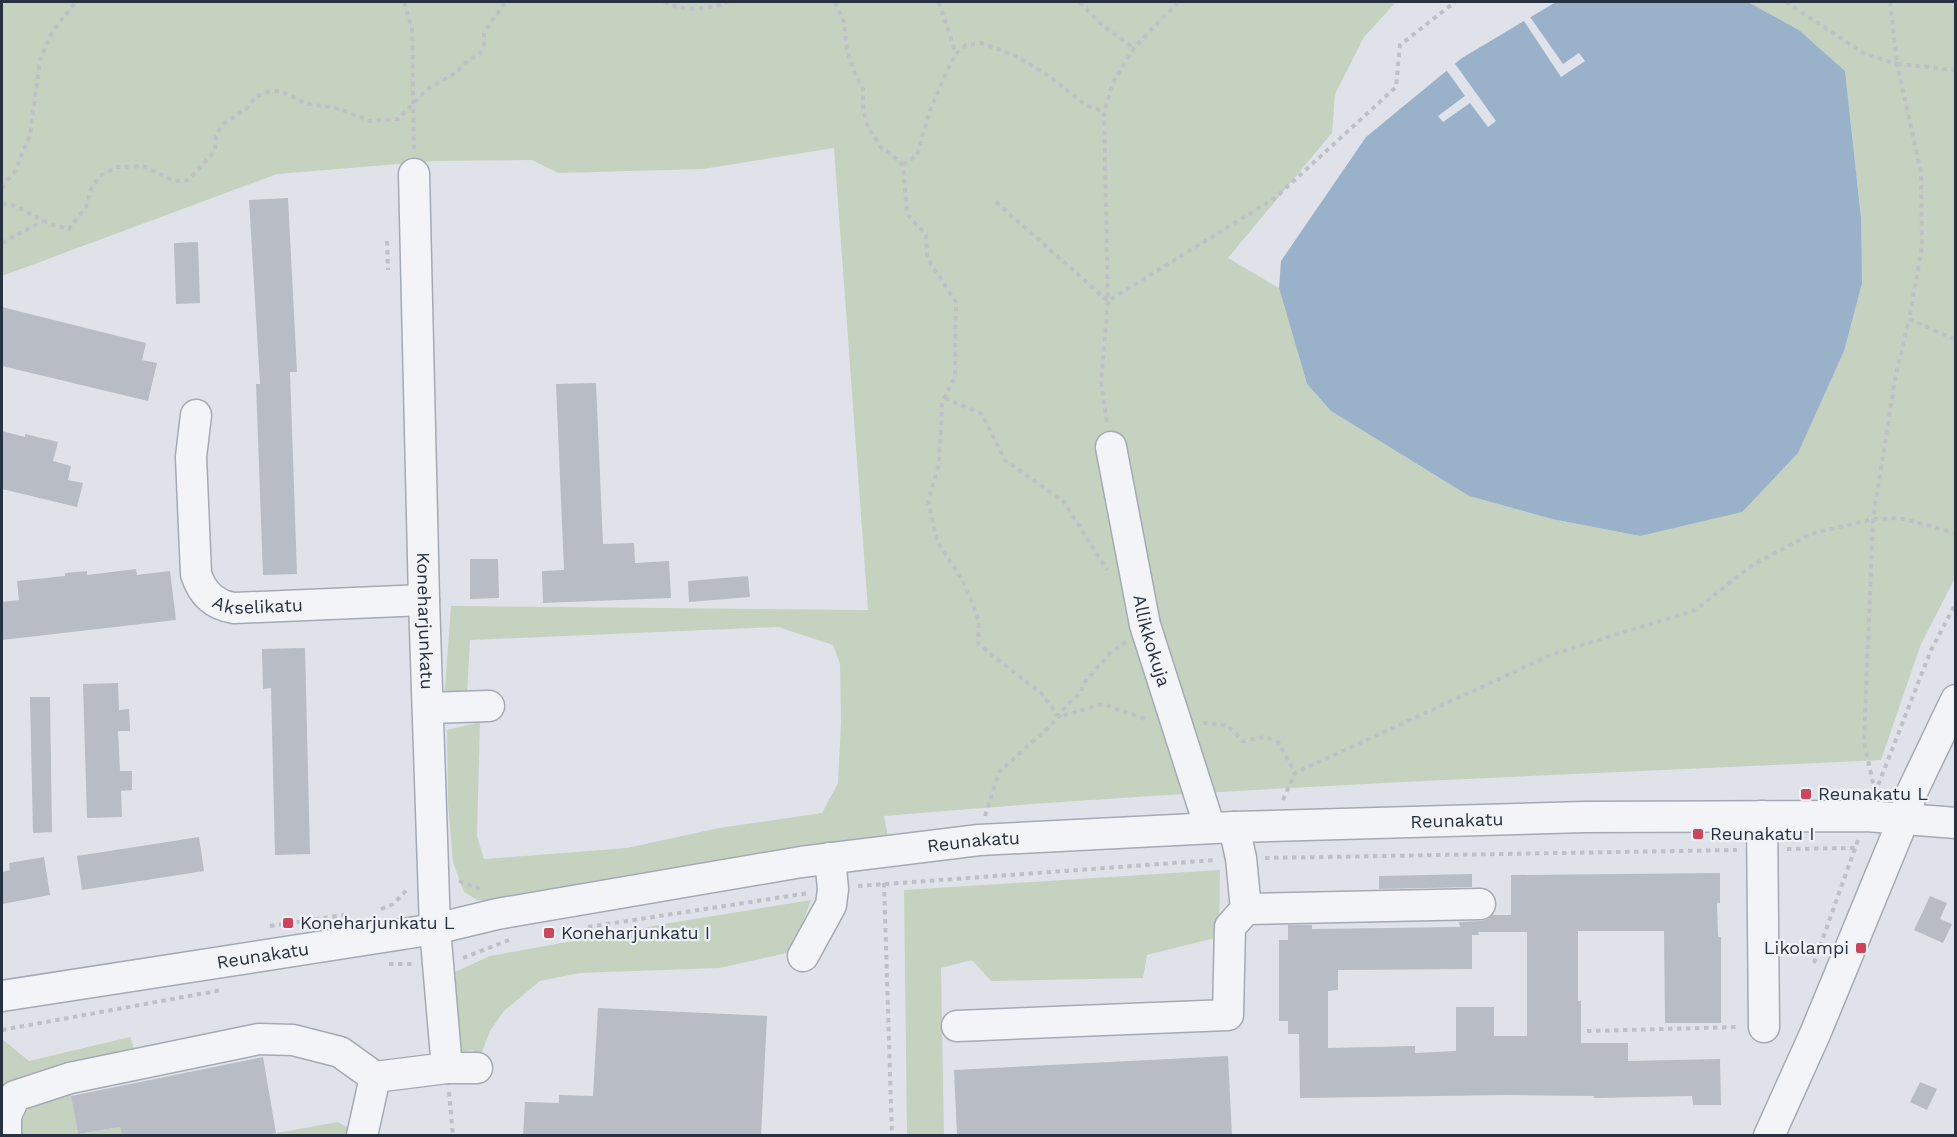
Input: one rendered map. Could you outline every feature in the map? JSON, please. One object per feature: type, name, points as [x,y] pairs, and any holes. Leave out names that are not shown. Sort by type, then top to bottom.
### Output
[{"type":"street","name":"Koneharjunkatu","points":[[414,174],[424,600],[435,929],[447,1068]]},
{"type":"street","name":"Akselikatu","points":[[196,415],[191,458],[196,574],[206,594],[216,602],[234,608],[424,600]]},
{"type":"street","name":"Allikkokuja","points":[[1111,447],[1144,625],[1179,727],[1222,828],[1240,858],[1246,909]]},
{"type":"street","points":[[1769,1136],[1815,1034],[1904,818],[1912,792],[1956,700]]},
{"type":"street","points":[[429,708],[489,706]]},
{"type":"street","name":"Reunakatu","points":[[2,996],[435,929],[509,912],[801,862],[979,840],[1268,826],[1584,817],[1762,816],[1871,804],[1904,818],[1956,823]]},
{"type":"street","points":[[1762,816],[1764,1026]]},
{"type":"street","points":[[803,956],[831,905],[833,889],[830,858]]},
{"type":"street","points":[[957,1026],[1228,1015],[1230,927],[1246,909],[1480,904]]},
{"type":"street","points":[[6,1136],[6,1116],[15,1096],[70,1078],[259,1039],[293,1040],[340,1052],[375,1077],[447,1068],[477,1068]]},
{"type":"street","points":[[362,1136],[375,1077]]},
{"type":"path","points":[[2,188],[15,171],[30,135],[40,60],[52,32],[76,2]]},
{"type":"path","points":[[404,2],[412,29],[414,174]]},
{"type":"path","points":[[2,204],[11,204],[52,225],[69,229],[86,207],[91,189],[100,176],[117,167],[142,165],[174,181],[188,180],[215,151],[216,136],[222,125],[247,108],[255,97],[267,92],[280,91],[308,104],[332,107],[369,121],[398,119],[428,89],[458,71],[480,53],[484,44],[484,33],[505,2]]},
{"type":"path","points":[[664,2],[677,8],[693,9],[728,2]]},
{"type":"path","points":[[835,2],[844,22],[847,51],[863,89],[863,110],[868,127],[882,149],[903,165],[907,214],[926,235],[927,258],[956,302],[955,377],[942,402],[939,464],[928,501],[938,541],[963,582],[971,600],[979,621],[978,644],[1041,693],[1059,717]]},
{"type":"path","points":[[939,2],[956,54]]},
{"type":"path","points":[[1080,2],[1102,25],[1134,48]]},
{"type":"path","points":[[1111,447],[1101,382],[1108,301],[1104,112],[1113,82],[1134,48],[1178,2]]},
{"type":"path","points":[[1108,301],[1275,198],[1396,87],[1400,45],[1455,2]]},
{"type":"path","points":[[1786,2],[1864,54],[1897,64],[1956,70]]},
{"type":"path","points":[[1871,804],[1864,742],[1873,519],[1895,379],[1922,247],[1921,172],[1897,64],[1890,2]]},
{"type":"path","points":[[903,165],[917,155],[930,110],[956,54],[966,45],[982,43],[1018,57],[1052,78],[1084,104],[1104,112]]},
{"type":"path","points":[[996,202],[1108,301]]},
{"type":"path","points":[[2,243],[44,221]]},
{"type":"path","points":[[1909,319],[1956,340]]},
{"type":"path","points":[[945,398],[982,414],[1005,460],[1064,502],[1109,572]]},
{"type":"path","points":[[1268,826],[1295,773],[1552,654],[1695,610],[1751,566],[1810,534],[1873,519],[1900,518],[1956,532]]},
{"type":"path","points":[[1814,964],[1871,804],[1930,650],[1956,603]]},
{"type":"path","points":[[979,840],[999,772],[1059,717],[1110,652],[1126,642],[1144,625]]},
{"type":"path","points":[[1059,717],[1103,704],[1125,711]]},
{"type":"path","points":[[1179,727],[1203,722],[1227,725],[1242,741],[1265,737],[1278,742],[1295,773]]},
{"type":"path","points":[[585,927],[884,883],[1240,858],[1855,848]]},
{"type":"path","points":[[374,910],[393,904],[414,883]]},
{"type":"path","points":[[884,883],[891,1136]]},
{"type":"path","points":[[270,926],[354,914]]},
{"type":"path","points":[[381,964],[454,962],[511,940]]},
{"type":"path","points":[[2,1030],[231,989]]},
{"type":"path","points":[[1587,1031],[1764,1026]]},
{"type":"path","points":[[447,1068],[453,1136]]},
{"type":"green space","points":[[2,2],[1396,2],[1364,37],[1335,94],[1332,133],[1228,258],[1279,288],[1307,384],[1331,411],[1469,496],[1552,519],[1640,536],[1861,283],[1861,217],[1845,71],[1799,30],[1748,2],[1955,2],[1955,578],[1921,644],[1881,760],[1133,797],[884,816],[889,841],[499,902],[477,900],[464,892],[453,862],[448,804],[447,730],[480,722],[477,836],[484,859],[627,848],[719,828],[822,813],[838,783],[841,722],[840,664],[833,645],[778,627],[470,640],[467,694],[444,701],[451,606],[868,610],[834,148],[703,169],[558,173],[532,160],[435,161],[277,174],[2,276]]},
{"type":"green space","points":[[1220,870],[1219,937],[1147,955],[1143,978],[991,981],[972,960],[941,968],[944,1135],[907,1135],[904,890]]},
{"type":"green space","points":[[811,900],[792,952],[719,968],[580,973],[540,981],[504,1011],[490,1031],[480,1057],[472,1056],[473,1050],[460,1052],[455,972],[490,956]]},
{"type":"green space","points":[[130,1037],[136,1055],[30,1075],[2,1089],[2,1039],[29,1061]]},
{"type":"green space","points":[[70,1089],[78,1134],[120,1127],[122,1135],[20,1136],[20,1117],[28,1103]]},
{"type":"green space","points":[[338,1122],[347,1127],[347,1135],[260,1136]]},
{"type":"water","points":[[1556,2],[1748,2],[1799,30],[1845,71],[1861,217],[1862,283],[1844,351],[1798,453],[1742,512],[1640,536],[1552,519],[1469,496],[1331,411],[1307,384],[1279,288],[1281,261],[1366,137],[1462,58]]},
{"type":"pier","points":[[1528,14],[1563,64],[1579,53],[1585,61],[1561,77],[1522,18]]},
{"type":"pier","points":[[1453,61],[1496,121],[1488,127],[1470,103],[1443,122],[1438,116],[1465,96],[1445,68]]},
{"type":"building","points":[[288,198],[297,372],[290,372],[297,574],[263,575],[256,384],[260,384],[249,200]]},
{"type":"building","points":[[198,242],[200,303],[176,304],[174,243]]},
{"type":"building","points":[[2,307],[146,343],[142,360],[157,363],[148,401],[2,366]]},
{"type":"building","points":[[596,383],[603,544],[634,543],[635,563],[669,561],[671,598],[543,603],[542,571],[564,570],[556,384]]},
{"type":"building","points":[[2,431],[58,442],[53,461],[71,466],[68,480],[83,483],[77,507],[2,489]]},
{"type":"building","points":[[470,559],[498,559],[499,598],[470,599]]},
{"type":"building","points":[[136,569],[137,575],[170,571],[176,620],[2,640],[2,602],[19,600],[17,581],[65,576],[65,573],[87,571],[87,575]]},
{"type":"building","points":[[748,576],[750,597],[689,602],[688,581]]},
{"type":"building","points":[[305,648],[310,854],[275,855],[271,688],[263,689],[262,649]]},
{"type":"building","points":[[118,683],[119,710],[129,709],[130,731],[118,731],[120,771],[132,771],[132,790],[121,791],[122,817],[87,818],[83,684]]},
{"type":"building","points":[[30,697],[50,697],[52,832],[33,833]]},
{"type":"building","points":[[199,837],[204,871],[82,890],[77,856]]},
{"type":"building","points":[[44,857],[50,895],[2,904],[2,872],[10,870],[9,863]]},
{"type":"building","points":[[1720,873],[1720,903],[1717,903],[1718,937],[1721,937],[1721,1023],[1665,1023],[1664,931],[1578,931],[1578,1001],[1581,1001],[1581,1043],[1628,1043],[1628,1061],[1720,1059],[1721,1105],[1693,1105],[1692,1096],[1594,1098],[1594,1096],[1506,1095],[1300,1098],[1299,1034],[1288,1034],[1288,1021],[1279,1021],[1279,940],[1288,940],[1288,925],[1312,925],[1312,929],[1460,927],[1459,922],[1480,921],[1492,915],[1511,915],[1511,875]],"holes":[[[1478,932],[1527,932],[1527,1036],[1494,1036],[1494,1007],[1456,1007],[1456,1051],[1415,1053],[1415,1046],[1328,1048],[1328,991],[1338,990],[1338,970],[1472,969],[1472,935],[1479,935]]]},
{"type":"building","points":[[1472,874],[1472,887],[1379,889],[1379,876]]},
{"type":"building","points":[[1930,896],[1947,903],[1940,919],[1952,924],[1943,943],[1914,930]]},
{"type":"building","points":[[598,1008],[767,1016],[761,1136],[523,1136],[525,1102],[559,1103],[559,1095],[593,1096]]},
{"type":"building","points":[[1228,1056],[1232,1136],[957,1136],[954,1070]]},
{"type":"building","points":[[263,1057],[276,1133],[260,1136],[122,1136],[120,1127],[78,1134],[71,1096]]},
{"type":"building","points":[[1920,1082],[1937,1089],[1927,1110],[1910,1102]]},
{"type":"place","name":"Reunakatu L","points":[[1806,794]]},
{"type":"place","name":"Reunakatu I","points":[[1698,834]]},
{"type":"place","name":"Koneharjunkatu L","points":[[288,923]]},
{"type":"place","name":"Koneharjunkatu I","points":[[549,933]]},
{"type":"place","name":"Likolampi","points":[[1861,948]]}]
